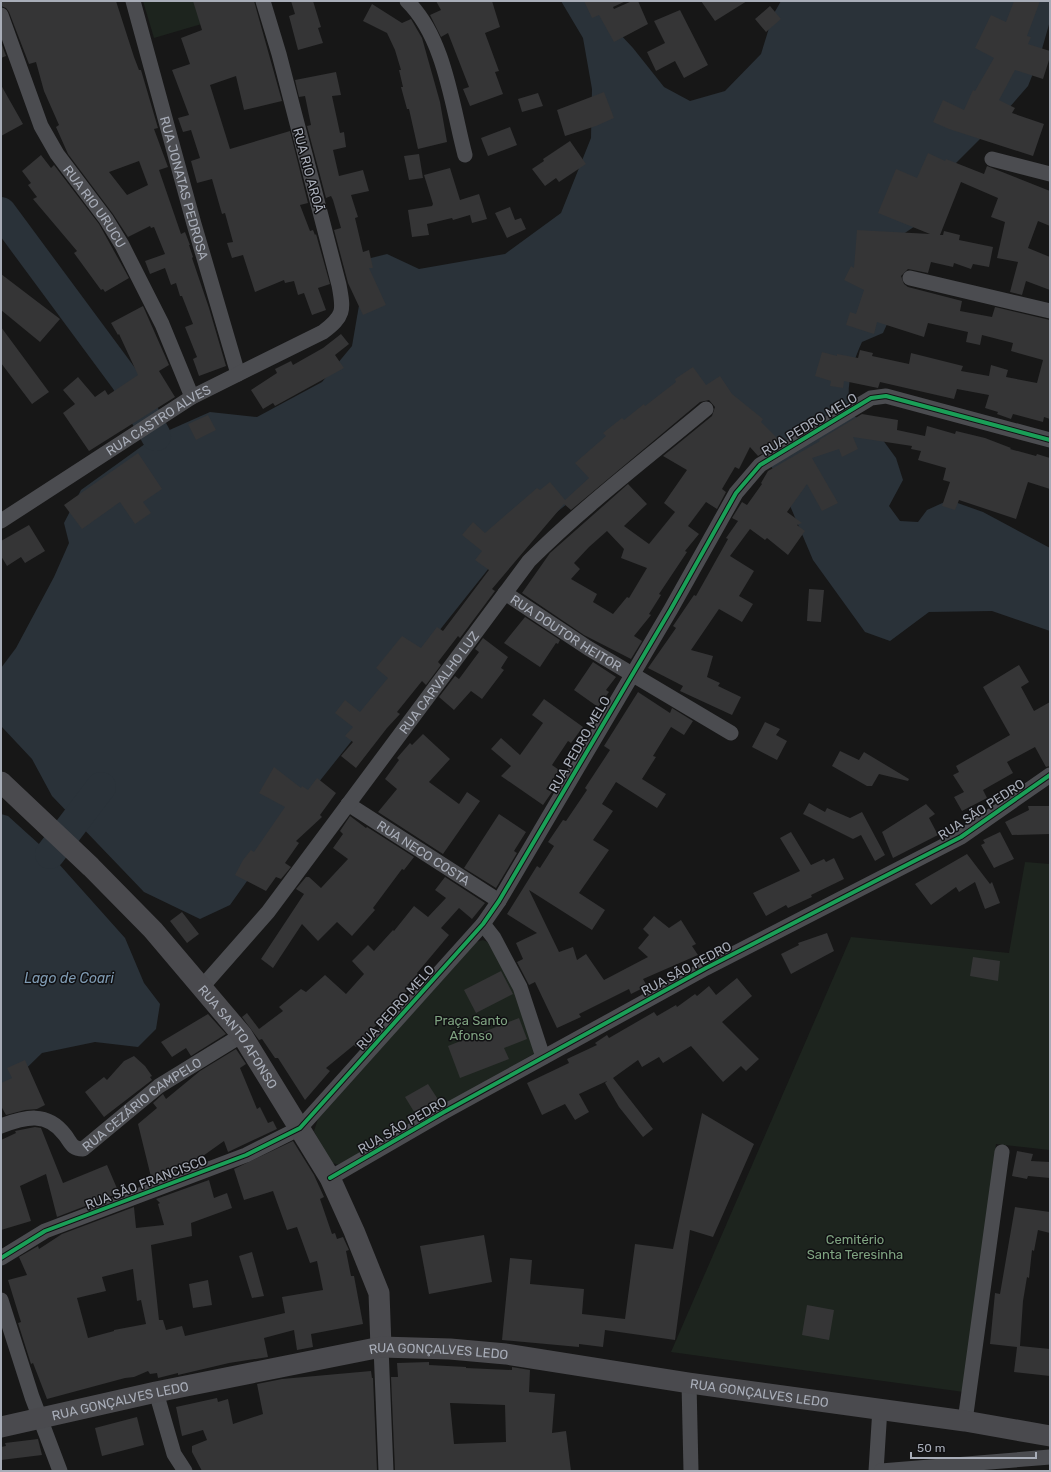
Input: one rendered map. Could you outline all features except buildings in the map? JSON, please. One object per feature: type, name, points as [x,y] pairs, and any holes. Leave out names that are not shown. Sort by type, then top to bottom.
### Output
[{"type":"main road","name":"RUA SANTO AFONSO","points":[[6,786],[91,867],[153,930],[242,1035],[330,1178],[379,1293],[381,1347]]},
{"type":"main road","name":"RUA GONÇALVES LEDO","points":[[1,1427],[40,1420],[156,1392],[381,1347],[450,1349],[506,1354],[689,1383],[880,1408],[1050,1436]]},
{"type":"street","name":"RUA JONATAS PEDROSA","points":[[134,1],[238,374]]},
{"type":"street","name":"RUA RIO AROÃ","points":[[263,1],[279,54],[343,304],[342,313],[336,322],[323,332]]},
{"type":"street","points":[[407,1],[417,11],[442,62],[464,155]]},
{"type":"street","name":"RUA RIO URUCU","points":[[1,15],[41,126],[57,154],[106,219],[122,245],[162,324],[192,397]]},
{"type":"street","points":[[992,159],[1050,174]]},
{"type":"street","points":[[910,278],[1050,311]]},
{"type":"street","name":"RUA CASTRO ALVES","points":[[1,521],[192,397],[323,332]]},
{"type":"street","name":"RUA PEDRO MELO","points":[[300,1128],[483,924],[499,901],[736,493],[760,465],[871,398],[886,396],[1050,440]]},
{"type":"street","name":"RUA CARVALHO LUZ","points":[[202,987],[268,912],[529,561],[551,540],[706,410]]},
{"type":"street","name":"RUA DOUTOR HEITOR","points":[[505,593],[588,648],[731,733]]},
{"type":"street","name":"RUA SÃO PEDRO","points":[[330,1178],[543,1057],[805,916],[961,837],[1050,775]]},
{"type":"street","name":"RUA NECO COSTA","points":[[348,804],[499,901]]},
{"type":"street","points":[[483,924],[494,938],[520,987],[543,1057]]},
{"type":"street","name":"RUA CEZÁRIO CAMPELO","points":[[1,1126],[21,1118],[40,1118],[51,1121],[64,1134],[72,1146],[77,1149],[83,1149],[159,1086],[242,1035]]},
{"type":"street","name":"RUA SÃO FRANCISCO","points":[[1,1258],[45,1232],[246,1155],[300,1128]]},
{"type":"street","points":[[965,1421],[1002,1152]]},
{"type":"street","points":[[1,1300],[40,1420],[60,1471]]},
{"type":"street","points":[[381,1347],[386,1471]]},
{"type":"street","points":[[689,1383],[691,1471]]},
{"type":"street","points":[[156,1392],[174,1454],[185,1471]]},
{"type":"street","points":[[876,1471],[880,1408]]},
{"type":"street","points":[[881,1471],[1050,1456]]},
{"type":"green space","points":[[143,1],[254,1],[256,8],[154,38]]},
{"type":"green space","name":"Cemitério Santa Teresinha","points":[[1025,862],[1050,864],[1050,1150],[996,1144],[964,1392],[671,1352],[851,937],[1009,953]]},
{"type":"green space","name":"Praça Santo Afonso","points":[[483,940],[490,943],[516,988],[535,1053],[339,1165],[330,1162],[314,1131],[318,1119],[476,942]]},
{"type":"water","points":[[561,1],[589,1],[633,48],[664,87],[690,101],[725,91],[761,54],[773,15],[781,1],[1050,1],[1050,21],[1040,56],[1028,86],[995,124],[950,169],[927,218],[893,241],[888,322],[883,333],[862,342],[850,376],[849,403],[850,413],[877,432],[896,458],[903,480],[889,506],[900,521],[918,522],[927,510],[949,500],[983,512],[1050,548],[1050,631],[992,611],[929,612],[890,641],[865,632],[813,560],[777,475],[733,411],[701,389],[607,472],[493,563],[307,797],[230,905],[200,919],[144,892],[52,796],[32,759],[1,726],[1,668],[16,648],[54,577],[69,543],[64,523],[81,490],[156,436],[210,412],[257,417],[322,382],[352,346],[367,259],[387,254],[419,269],[505,254],[561,213],[591,138],[592,89],[583,38]]},
{"type":"water","name":"Lago de Coari","points":[[1,814],[8,816],[50,854],[125,938],[144,983],[160,1004],[156,1029],[138,1047],[95,1042],[42,1053],[1,1093]]},
{"type":"waterway","points":[[1,212],[126,381],[156,436]]},
{"type":"waterway","points":[[50,854],[101,787]]},
{"type":"cycle path","points":[[1,1258],[45,1231],[246,1155],[300,1128],[483,924],[499,901],[671,609],[736,493],[760,465],[871,398],[886,396],[1050,440]]},
{"type":"cycle path","points":[[330,1178],[444,1112],[706,968],[961,837],[1050,775]]}]
